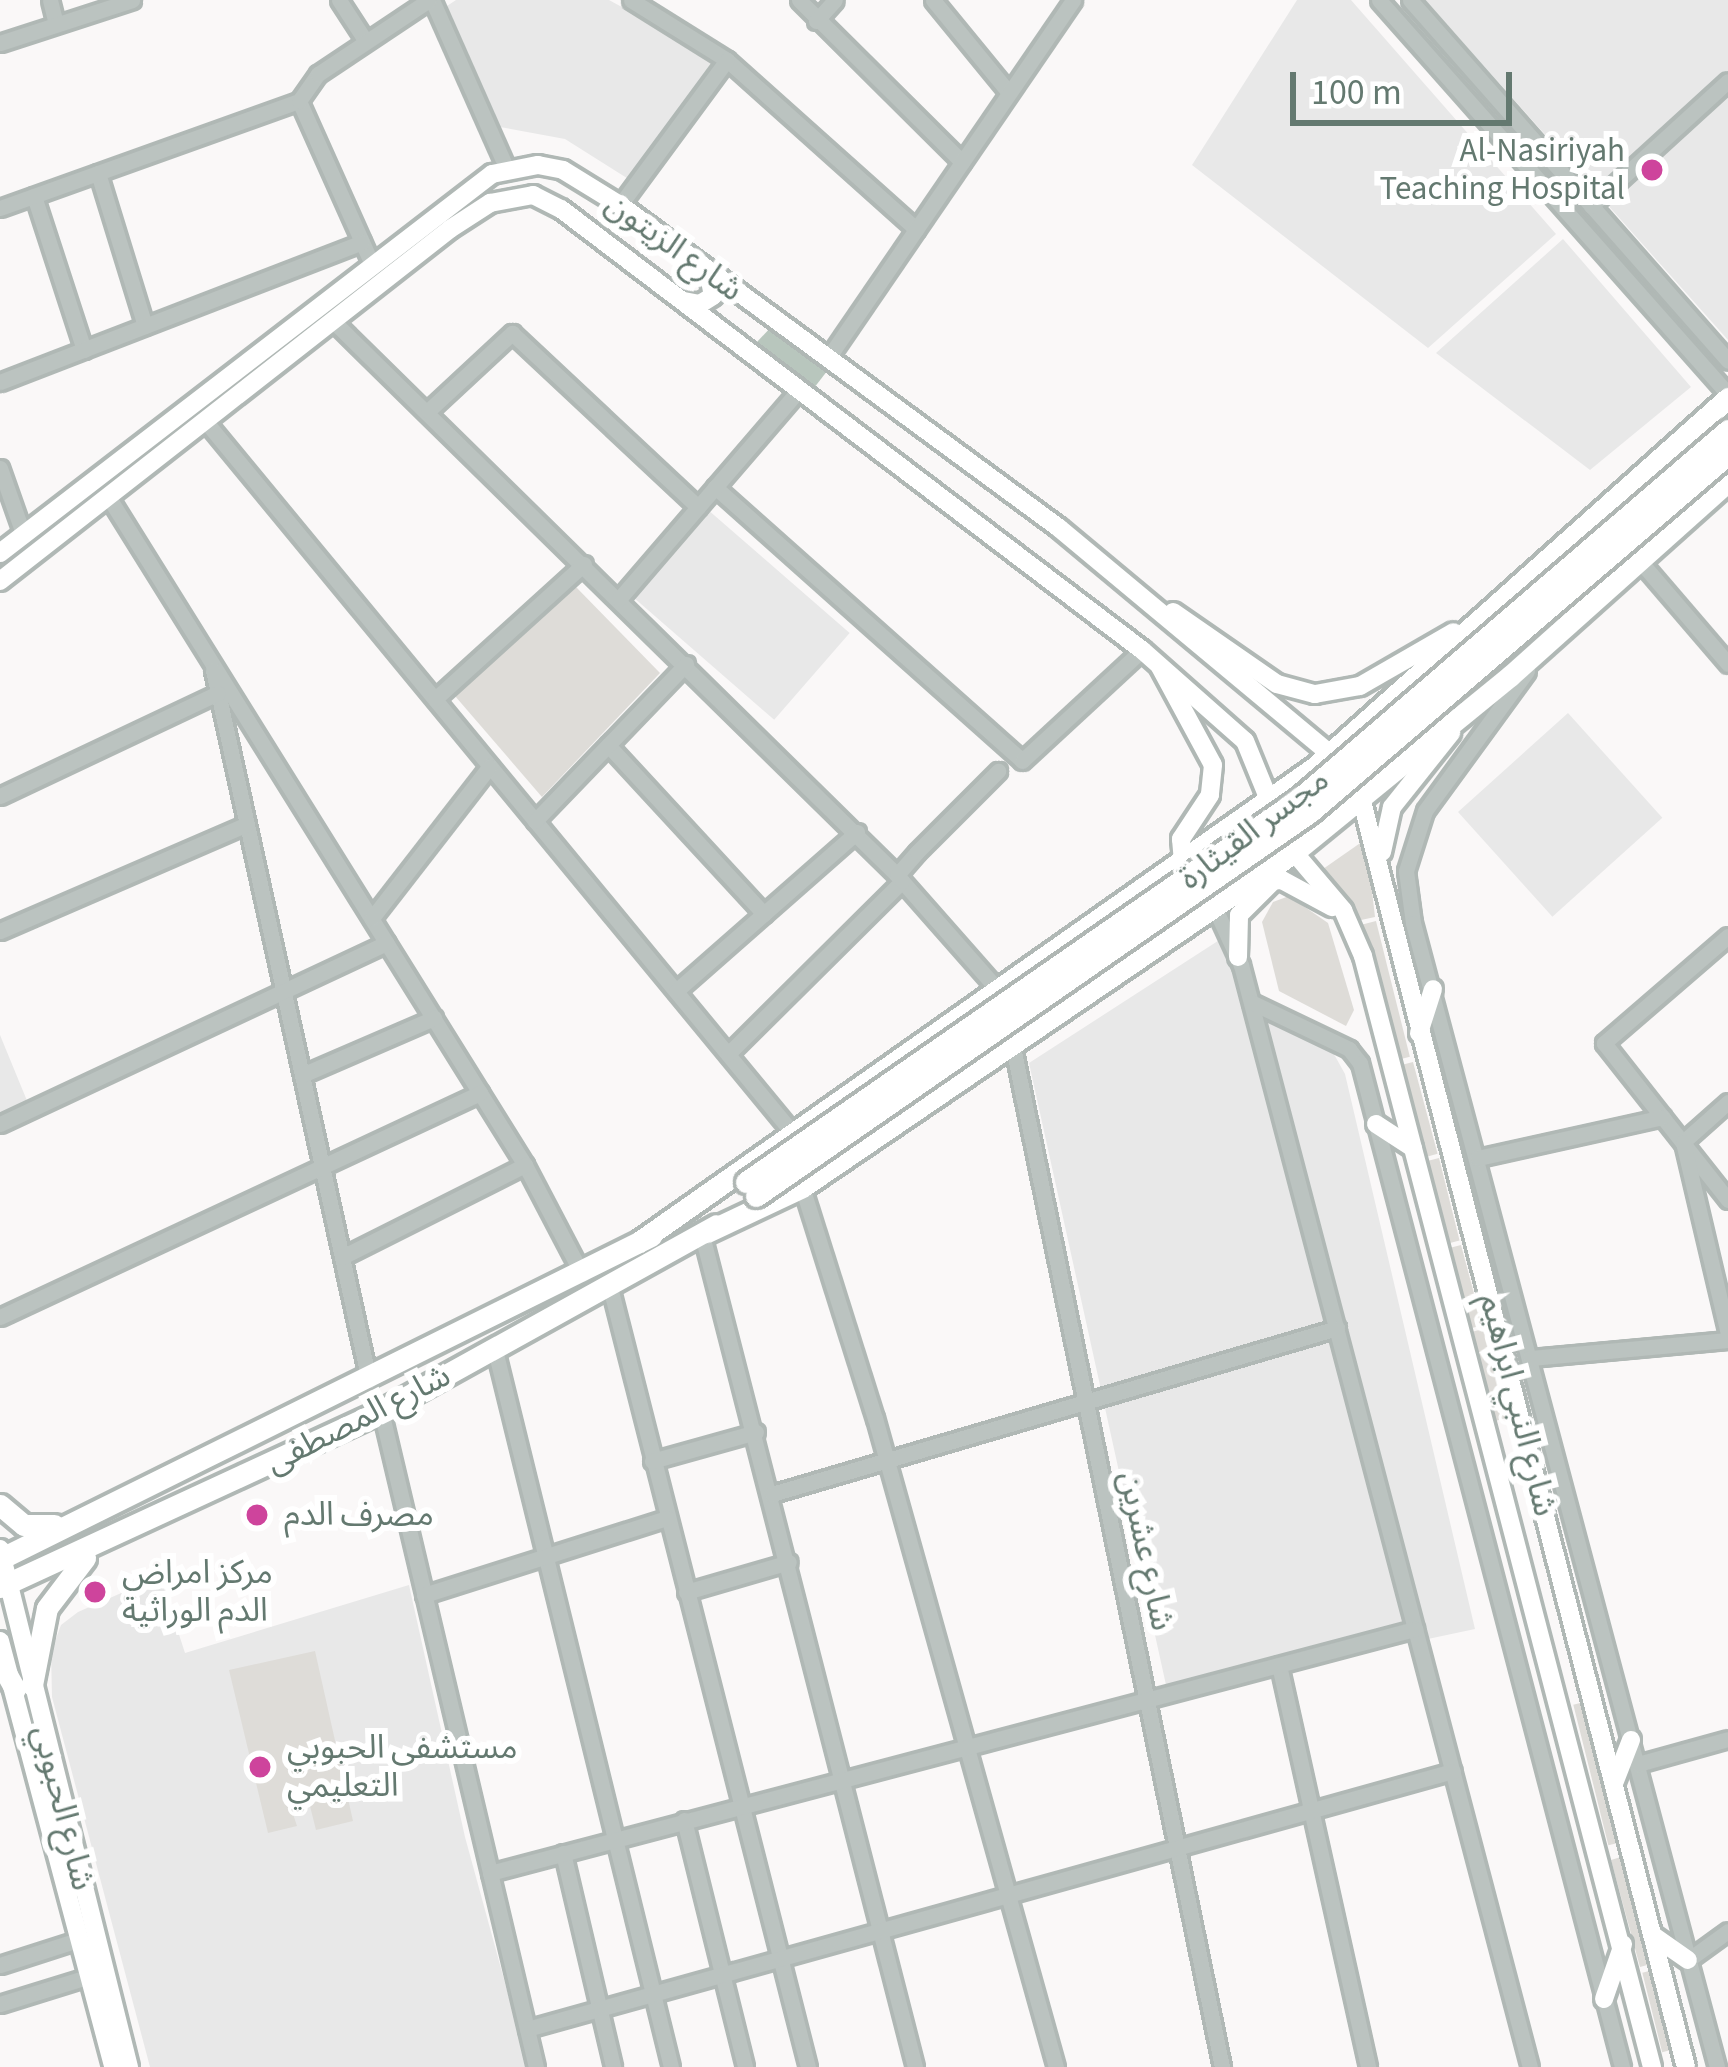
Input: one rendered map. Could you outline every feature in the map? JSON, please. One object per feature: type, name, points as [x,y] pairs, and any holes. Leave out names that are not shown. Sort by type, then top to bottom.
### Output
[{"type":"highway","points":[[639,1242],[1183,863],[1331,753],[1537,575],[1728,396]]},
{"type":"highway","name":"مجسر القيثارة","points":[[751,1189],[1299,799],[1728,430]]},
{"type":"highway","name":"مجسر القيثارة","points":[[751,1189],[1310,812],[1728,454]]},
{"type":"highway","points":[[705,1234],[802,1186],[1293,853],[1484,697],[1728,481]]},
{"type":"highway","points":[[1407,688],[1400,706],[1409,721],[1423,733],[1442,729]]},
{"type":"highway","points":[[705,1234],[751,1189]]},
{"type":"highway","points":[[639,1242],[751,1189]]},
{"type":"highway","name":"شارع المصطفى","points":[[4,1586],[107,1543],[380,1411],[705,1234]]},
{"type":"highway","name":"شارع المصطفى","points":[[1,1556],[369,1380],[639,1242]]},
{"type":"highway","points":[[0,1505],[37,1528],[94,1508]]},
{"type":"highway","points":[[23,1687],[57,1587],[107,1543]]},
{"type":"highway","points":[[0,1662],[23,1687]]},
{"type":"main road","name":"شارع الزيتون","points":[[506,167],[563,170],[620,205],[1059,528],[1331,753]]},
{"type":"main road","points":[[0,553],[372,264],[506,167]]},
{"type":"main road","name":"شارع الزيتون","points":[[0,581],[490,203],[533,195],[684,301],[1150,656],[1245,741],[1270,800]]},
{"type":"main road","points":[[684,301],[700,304],[713,296],[708,270]]},
{"type":"main road","points":[[748,352],[741,335],[746,320],[773,318]]},
{"type":"main road","points":[[1059,528],[1238,660],[1315,694],[1406,665],[1537,575]]},
{"type":"main road","points":[[1150,656],[1213,765],[1210,795],[1181,839],[1183,863]]},
{"type":"main road","points":[[1379,862],[1392,807],[1484,697]]},
{"type":"main road","name":"شارع النبي ابراهيم","points":[[1331,753],[1363,797],[1389,930],[1555,1551],[1686,2067]]},
{"type":"main road","name":"شارع النبي ابراهيم","points":[[1270,800],[1293,853],[1347,919],[1413,1148],[1652,2067]]},
{"type":"main road","points":[[1249,883],[1282,880],[1347,919]]},
{"type":"main road","points":[[1238,957],[1246,902],[1282,880]]},
{"type":"main road","points":[[1419,1033],[1433,989]]},
{"type":"main road","points":[[1376,1124],[1413,1148]]},
{"type":"main road","points":[[1520,1561],[1555,1551]]},
{"type":"main road","name":"شارع الحبوبي","points":[[1,1556],[23,1687],[97,1974],[113,2067]]},
{"type":"main road","points":[[0,1641],[23,1687]]},
{"type":"main road","points":[[1615,1781],[1631,1740]]},
{"type":"main road","points":[[1655,1937],[1688,1960]]},
{"type":"main road","points":[[1604,2000],[1623,1944]]},
{"type":"main road","name":"شارع الحبوبي","points":[[97,1974],[129,2067]]},
{"type":"street","points":[[50,0],[56,24]]},
{"type":"street","points":[[0,43],[132,0]]},
{"type":"street","points":[[339,0],[365,40]]},
{"type":"street","points":[[0,208],[299,101],[318,74],[430,0],[506,167]]},
{"type":"street","points":[[631,0],[728,60],[916,229]]},
{"type":"street","points":[[799,0],[962,162]]},
{"type":"street","points":[[816,21],[835,0]]},
{"type":"street","points":[[934,0],[1009,93]]},
{"type":"street","points":[[1379,0],[1728,396]]},
{"type":"street","points":[[1410,0],[1728,361]]},
{"type":"street","points":[[827,358],[1069,2]]},
{"type":"street","points":[[620,205],[728,60]]},
{"type":"street","points":[[1591,206],[1728,81]]},
{"type":"street","points":[[299,101],[372,264]]},
{"type":"street","points":[[98,173],[145,326]]},
{"type":"street","points":[[34,196],[84,350]]},
{"type":"street","points":[[0,382],[362,242]]},
{"type":"street","points":[[334,322],[857,832],[998,989]]},
{"type":"street","points":[[428,411],[512,333],[698,507]]},
{"type":"street","points":[[619,599],[798,391]]},
{"type":"street","points":[[206,422],[792,1132]]},
{"type":"street","points":[[0,468],[24,536]]},
{"type":"street","points":[[716,488],[1022,761],[1150,656]]},
{"type":"street","points":[[110,498],[525,1165],[583,1274]]},
{"type":"street","points":[[1639,560],[1728,664]]},
{"type":"street","points":[[435,699],[584,564]]},
{"type":"street","points":[[1560,631],[1449,773],[1409,848],[1413,923],[1717,2067]]},
{"type":"street","points":[[209,656],[369,1380]]},
{"type":"street","points":[[535,820],[686,664]]},
{"type":"street","points":[[0,796],[218,693]]},
{"type":"street","points":[[608,745],[764,914]]},
{"type":"street","points":[[372,918],[490,766]]},
{"type":"street","points":[[728,1054],[998,771]]},
{"type":"street","points":[[0,931],[247,824]]},
{"type":"street","points":[[676,991],[857,832]]},
{"type":"street","points":[[1183,863],[1216,908],[1251,1002],[1530,2067]]},
{"type":"street","points":[[1728,936],[1604,1043],[1728,1200]]},
{"type":"street","points":[[0,1124],[387,943]]},
{"type":"street","points":[[1251,1002],[1355,1055],[1622,2067]]},
{"type":"street","points":[[302,1075],[434,1018]]},
{"type":"street","name":"شارع عشرين","points":[[1012,1047],[1222,2067]]},
{"type":"street","points":[[0,1316],[480,1094]]},
{"type":"street","points":[[1683,1142],[1728,1102]]},
{"type":"street","points":[[1478,1158],[1663,1118]]},
{"type":"street","points":[[1531,1358],[1728,1337],[1683,1142]]},
{"type":"street","points":[[342,1257],[525,1165]]},
{"type":"street","points":[[802,1186],[888,1463],[1056,2067]]},
{"type":"street","points":[[705,1234],[914,2067]]},
{"type":"street","points":[[610,1287],[808,2067]]},
{"type":"street","points":[[772,1494],[1086,1407],[1336,1328]]},
{"type":"street","points":[[495,1350],[671,2067]]},
{"type":"street","points":[[380,1411],[536,2067]]},
{"type":"street","points":[[652,1461],[756,1432]]},
{"type":"street","points":[[424,1595],[667,1518]]},
{"type":"street","points":[[686,1592],[789,1562]]},
{"type":"street","points":[[490,1873],[966,1742],[1415,1629]]},
{"type":"street","points":[[1279,1665],[1306,1812],[1368,2067]]},
{"type":"street","points":[[1638,1764],[1728,1739]]},
{"type":"street","points":[[526,2029],[781,1962],[1453,1771]]},
{"type":"street","points":[[684,1820],[745,2067]]},
{"type":"street","points":[[563,1853],[613,2067]]},
{"type":"street","points":[[1688,1960],[1728,1931]]},
{"type":"street","points":[[0,1965],[88,1937]]},
{"type":"street","points":[[0,2004],[97,1974]]},
{"type":"shaded area","points":[[456,0],[609,0],[715,58],[630,180],[565,139],[500,127],[447,6]]},
{"type":"shaded area","points":[[1297,0],[1351,0],[1556,234],[1428,348],[1192,165]]},
{"type":"shaded area","name":"Al-Nasiriyah Teaching Hospital","points":[[1425,0],[1728,0],[1728,340]]},
{"type":"shaded area","points":[[1563,239],[1691,387],[1590,470],[1436,353]]},
{"type":"shaded area","points":[[773,325],[831,366],[814,388],[756,343]]},
{"type":"shaded area","points":[[707,509],[850,633],[774,720],[632,596]]},
{"type":"shaded area","points":[[576,587],[660,673],[542,797],[455,696]]},
{"type":"shaded area","points":[[1568,713],[1662,818],[1552,917],[1458,812]]},
{"type":"shaded area","points":[[1366,839],[1375,917],[1361,920],[1323,869]]},
{"type":"shaded area","points":[[1289,896],[1328,923],[1354,1010],[1346,1026],[1279,991],[1262,922],[1273,902]]},
{"type":"shaded area","points":[[1376,921],[1410,1057],[1396,1060],[1362,924]]},
{"type":"shaded area","points":[[1224,937],[1251,1010],[1330,1047],[1345,1074],[1475,1629],[1168,1694],[1029,1063]]},
{"type":"shaded area","points":[[0,1035],[30,1108],[0,1121]]},
{"type":"shaded area","points":[[1413,1062],[1438,1154],[1424,1157],[1399,1066]]},
{"type":"shaded area","points":[[1439,1158],[1460,1240],[1448,1243],[1427,1161]]},
{"type":"shaded area","points":[[1461,1245],[1482,1325],[1472,1328],[1450,1248]]},
{"type":"shaded area","points":[[1483,1329],[1507,1418],[1496,1421],[1472,1332]]},
{"type":"shaded area","name":"مستشفى الحبوبي التعليمي","points":[[160,1576],[185,1653],[409,1585],[465,1837],[528,2067],[150,2067],[52,1697],[51,1652],[61,1625],[78,1612]]},
{"type":"shaded area","points":[[315,1651],[353,1821],[316,1830],[307,1794],[288,1799],[297,1826],[268,1833],[229,1670]]},
{"type":"shaded area","points":[[1584,1702],[1619,1843],[1608,1845],[1573,1705]]},
{"type":"shaded area","points":[[1624,1856],[1651,1964],[1640,1967],[1611,1860]]},
{"type":"shaded area","points":[[1653,1970],[1673,2050],[1662,2052],[1642,1973]]},
{"type":"place","name":"Al-Nasiriyah Teaching Hospital","points":[[1652,170]]},
{"type":"place","name":"مصرف الدم","points":[[257,1515]]},
{"type":"place","name":"مركز امراض الدم الوراثية","points":[[95,1592]]},
{"type":"place","name":"مستشفى الحبوبي التعليمي","points":[[260,1767]]}]
